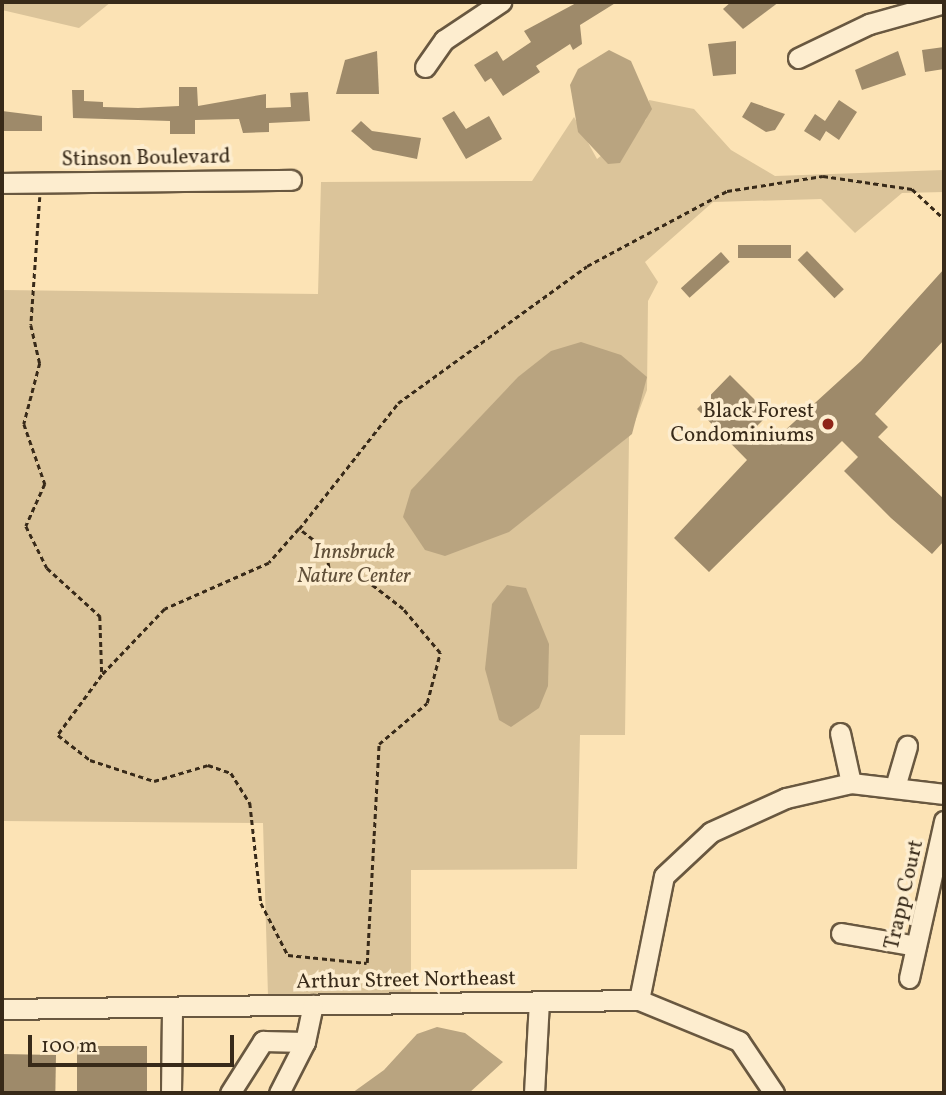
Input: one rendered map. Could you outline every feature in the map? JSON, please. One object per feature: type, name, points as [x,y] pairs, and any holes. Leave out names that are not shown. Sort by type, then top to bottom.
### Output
[{"type":"street","points":[[425,67],[444,40],[501,2]]},
{"type":"street","points":[[799,58],[869,24],[944,3]]},
{"type":"street","name":"Stinson Boulevard","points":[[2,183],[291,180]]},
{"type":"street","points":[[840,733],[851,783]]},
{"type":"street","points":[[895,787],[907,746]]},
{"type":"street","points":[[639,1000],[664,876],[711,832],[786,798],[851,783],[944,794]]},
{"type":"street","name":"Trapp Court","points":[[909,978],[944,821]]},
{"type":"street","points":[[841,933],[916,946]]},
{"type":"street","name":"Arthur Street Northeast","points":[[2,1009],[172,1009],[639,1000],[739,1041],[775,1093]]},
{"type":"street","points":[[534,1093],[539,1002]]},
{"type":"street","points":[[279,1093],[305,1042],[313,1005]]},
{"type":"street","points":[[171,1093],[172,1009]]},
{"type":"street","points":[[229,1093],[263,1041],[305,1042]]},
{"type":"path","points":[[299,530],[326,550],[330,576],[359,575],[403,609],[440,653],[427,703],[379,744],[367,963],[288,955],[261,903],[250,803],[231,773],[208,765],[154,781],[90,760],[58,735],[102,676],[165,610],[269,563],[299,530],[398,403],[587,267],[727,191],[823,176],[912,189],[941,216]]},
{"type":"path","points":[[41,182],[31,325],[40,363],[24,424],[45,484],[26,526],[47,568],[100,616],[102,676]]},
{"type":"green space","points":[[2,2],[111,2],[79,28],[2,10]]},
{"type":"green space","name":"Innsbruck Nature Center","points":[[649,100],[694,109],[731,150],[775,176],[944,170],[944,192],[902,193],[855,233],[821,199],[713,202],[645,262],[658,282],[648,301],[647,390],[629,437],[625,735],[580,735],[577,869],[411,870],[411,993],[268,996],[263,823],[2,821],[2,290],[318,294],[321,182],[532,181],[574,117],[597,159],[646,120]]},
{"type":"shaded area","points":[[609,50],[631,61],[652,109],[620,163],[608,164],[578,132],[570,85],[578,69]]},
{"type":"shaded area","points":[[581,342],[621,355],[647,377],[632,434],[509,532],[445,556],[425,550],[403,517],[411,490],[518,377],[551,351]]},
{"type":"shaded area","points":[[507,585],[526,588],[549,644],[548,686],[539,708],[511,727],[499,720],[485,669],[492,604]]},
{"type":"shaded area","points":[[437,1027],[465,1033],[503,1062],[469,1093],[352,1093],[384,1070],[417,1034]]},
{"type":"building","points":[[578,2],[617,2],[580,25],[582,44],[573,50],[570,44],[536,66],[540,72],[503,96],[491,78],[485,82],[474,65],[497,51],[503,61],[531,42],[524,31]]},
{"type":"building","points":[[731,2],[779,2],[743,29],[723,9]]},
{"type":"building","points":[[736,41],[736,74],[713,76],[708,44]]},
{"type":"building","points":[[944,47],[944,69],[925,72],[922,50]]},
{"type":"building","points":[[377,51],[379,94],[336,94],[345,60]]},
{"type":"building","points":[[898,51],[906,75],[862,90],[855,70]]},
{"type":"building","points":[[179,87],[197,87],[198,106],[266,94],[266,108],[291,107],[290,93],[308,92],[310,121],[269,123],[269,132],[243,133],[239,119],[195,120],[195,134],[170,134],[170,121],[73,118],[72,90],[84,90],[84,101],[103,102],[103,107],[138,108],[179,106]]},
{"type":"building","points":[[839,100],[857,112],[839,140],[826,131],[820,141],[804,131],[815,114],[825,121]]},
{"type":"building","points":[[751,102],[785,114],[775,130],[766,132],[742,117]]},
{"type":"building","points":[[2,111],[42,116],[42,131],[2,131]]},
{"type":"building","points":[[454,111],[466,129],[489,116],[502,139],[466,159],[442,118]]},
{"type":"building","points":[[361,121],[372,131],[421,138],[417,159],[373,150],[351,131]]},
{"type":"building","points":[[738,245],[791,245],[791,258],[738,258]]},
{"type":"building","points":[[807,251],[844,289],[834,298],[798,260]]},
{"type":"building","points":[[721,252],[730,262],[690,298],[681,288]]},
{"type":"building","name":"Black Forest Condominiums","points":[[944,269],[944,340],[875,414],[888,427],[878,437],[944,499],[944,541],[932,554],[891,518],[844,471],[858,457],[842,441],[709,572],[674,538],[747,460],[697,409],[730,375],[769,414],[756,427],[771,443],[861,361]]},
{"type":"building","points":[[77,1046],[147,1046],[147,1093],[77,1093]]},
{"type":"building","points":[[2,1054],[56,1055],[55,1093],[2,1093]]},
{"type":"place","name":"Black Forest Condominiums","points":[[828,424]]}]
